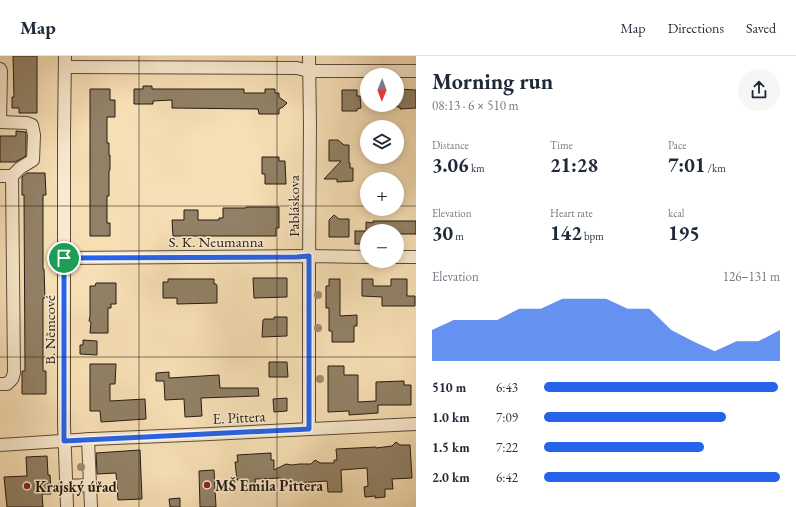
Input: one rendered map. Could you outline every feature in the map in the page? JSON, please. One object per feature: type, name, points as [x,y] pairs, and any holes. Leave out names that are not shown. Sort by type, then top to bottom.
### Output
[{"type":"street","name":"Pabláskova","points":[[309,56],[309,429]]},
{"type":"street","points":[[65,62],[297,68],[309,71],[416,71]]},
{"type":"street","name":"B. Němcové","points":[[65,62],[64,441],[66,507]]},
{"type":"street","points":[[0,69],[0,122],[27,123],[32,125],[34,136],[32,160],[6,176],[14,373],[12,379],[7,384],[0,384]]},
{"type":"street","name":"S. K. Neumanna","points":[[64,258],[360,257]]},
{"type":"street","points":[[404,257],[416,258]]},
{"type":"street","name":"E. Pittera","points":[[0,445],[416,424]]},
{"type":"street","points":[[88,440],[91,507]]},
{"type":"street","points":[[65,486],[90,485]]},
{"type":"building","points":[[13,56],[37,56],[37,113],[19,113],[19,108],[12,108],[12,97],[14,97]]},
{"type":"building","points":[[143,86],[152,86],[152,89],[244,89],[244,93],[265,93],[265,89],[275,89],[275,93],[279,93],[279,97],[287,103],[279,109],[279,114],[259,114],[258,109],[172,108],[172,100],[153,101],[153,104],[134,104],[134,89],[143,89]]},
{"type":"building","points":[[90,89],[110,89],[110,100],[115,100],[115,117],[107,117],[107,143],[109,143],[110,170],[109,196],[107,196],[107,223],[110,223],[110,236],[90,236]]},
{"type":"building","points":[[404,89],[416,90],[416,108],[404,109]]},
{"type":"building","points":[[342,90],[357,90],[357,96],[360,96],[360,108],[357,109],[357,111],[342,111]]},
{"type":"building","points":[[16,131],[26,132],[26,156],[15,162],[0,162],[0,136],[16,136]]},
{"type":"building","points":[[329,140],[338,140],[344,145],[349,145],[349,163],[350,168],[353,168],[353,181],[337,182],[337,179],[324,179],[341,161],[329,161]]},
{"type":"building","points":[[262,157],[279,157],[279,161],[285,161],[286,184],[265,184],[265,174],[262,174]]},
{"type":"building","points":[[27,173],[45,173],[46,195],[43,195],[43,269],[45,298],[43,298],[43,371],[46,371],[46,394],[22,394],[22,371],[25,371],[24,195],[22,195],[22,177]]},
{"type":"building","points":[[279,207],[279,228],[276,228],[276,236],[173,236],[172,220],[184,220],[184,210],[198,210],[198,220],[219,220],[219,218],[223,218],[223,208]]},
{"type":"building","points":[[334,215],[339,219],[349,219],[349,237],[329,237],[329,220]]},
{"type":"building","points":[[373,221],[416,221],[416,234],[404,234],[404,224],[366,224],[366,222],[373,223]]},
{"type":"building","points":[[355,231],[360,231],[360,244],[355,244]]},
{"type":"building","points":[[253,278],[287,278],[287,297],[254,298]]},
{"type":"building","points":[[168,279],[214,279],[214,284],[217,286],[217,303],[177,304],[177,298],[163,298],[163,282],[168,282]]},
{"type":"building","points":[[329,279],[340,279],[340,316],[357,315],[357,326],[354,326],[354,342],[332,342],[332,331],[329,331],[329,308],[326,308],[326,286],[329,286]]},
{"type":"building","points":[[362,279],[373,279],[373,286],[391,286],[391,279],[407,279],[407,296],[415,296],[415,306],[382,306],[382,297],[362,296]]},
{"type":"building","points":[[96,283],[116,283],[116,304],[111,304],[111,308],[108,308],[108,333],[90,333],[90,286],[95,286]]},
{"type":"building","points":[[274,317],[287,317],[287,336],[262,337],[263,320],[274,319]]},
{"type":"building","points":[[83,340],[97,341],[97,355],[80,354],[80,345],[83,345]]},
{"type":"building","points":[[269,362],[287,362],[288,377],[269,377]]},
{"type":"building","points":[[90,364],[116,364],[115,384],[110,384],[110,401],[145,399],[146,419],[101,422],[100,411],[90,411]]},
{"type":"building","points":[[328,366],[344,366],[344,375],[358,375],[358,402],[376,401],[376,382],[404,381],[404,385],[411,385],[411,405],[378,405],[378,413],[349,415],[349,411],[328,412]]},
{"type":"building","points":[[169,372],[169,378],[219,375],[220,388],[258,388],[259,396],[201,398],[202,416],[185,417],[184,399],[165,400],[164,381],[156,381],[156,373]]},
{"type":"building","points":[[287,398],[287,411],[274,412],[273,399]]},
{"type":"building","points":[[396,442],[400,445],[410,445],[412,478],[392,479],[393,489],[385,489],[385,497],[365,497],[364,487],[368,486],[367,468],[341,470],[342,492],[328,492],[327,481],[283,484],[281,478],[255,479],[256,491],[245,492],[244,480],[237,480],[235,462],[238,462],[237,455],[271,453],[271,460],[274,460],[274,470],[286,464],[311,464],[315,460],[320,463],[334,463],[334,460],[337,460],[336,449],[376,448],[392,446]]},
{"type":"building","points":[[140,450],[142,499],[118,500],[116,473],[97,474],[96,453]]},
{"type":"building","name":"Krajský úřad","points":[[47,456],[51,494],[42,494],[43,507],[7,507],[4,477],[27,476],[26,457]]},
{"type":"building","points":[[214,470],[216,507],[200,507],[199,471]]},
{"type":"building","points":[[180,498],[180,507],[170,507],[169,499]]},
{"type":"place","name":"MŠ Emila Pittera","points":[[207,485]]},
{"type":"place","name":"Krajský úřad","points":[[27,486]]},
{"type":"route","points":[[309,256],[309,429],[64,441],[64,258],[309,256]]}]
